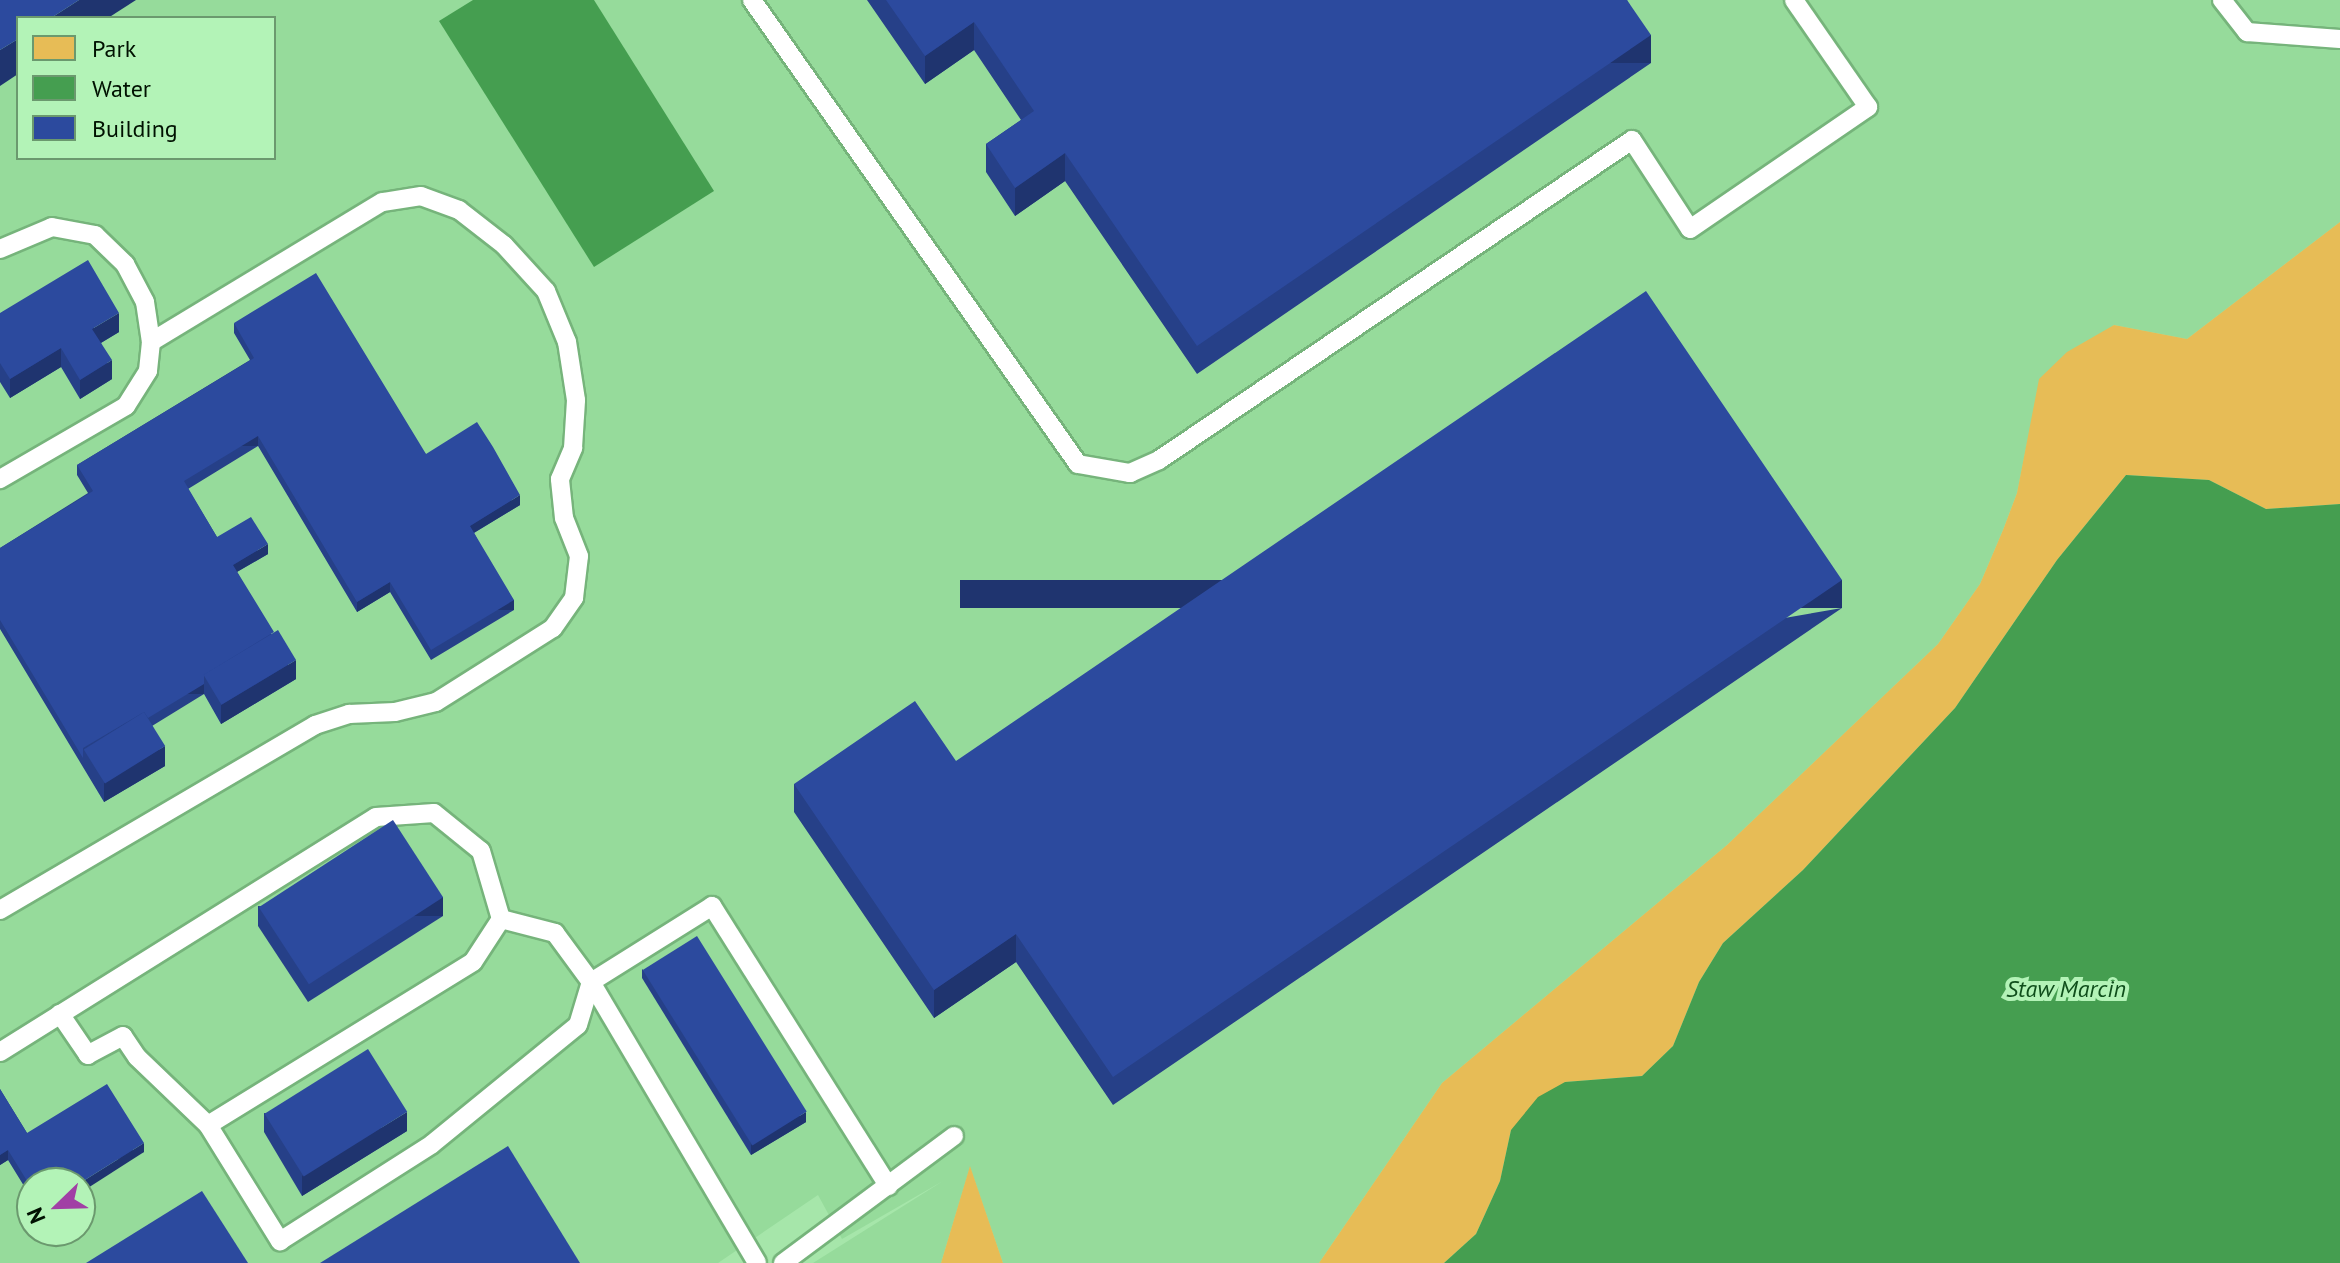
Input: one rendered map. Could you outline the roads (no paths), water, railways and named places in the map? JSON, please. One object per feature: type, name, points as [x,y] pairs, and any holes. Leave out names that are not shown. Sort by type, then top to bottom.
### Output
[{"type":"lane","points":[[752,0],[1078,464],[1130,473],[1159,460],[1632,140],[1690,229],[1868,107],[1794,0]]},
{"type":"lane","points":[[2222,0],[2247,32],[2340,39]]},
{"type":"lane","points":[[0,910],[14,906],[315,725],[349,714],[395,712],[436,702],[553,628],[574,598],[579,556],[564,518],[560,479],[573,448],[576,400],[567,342],[546,291],[504,245],[459,210],[421,196],[382,202],[151,342]]},
{"type":"lane","points":[[0,249],[52,227],[95,235],[125,264],[145,302],[151,342],[148,371],[126,406],[0,479]]},
{"type":"lane","points":[[0,1052],[376,817],[434,813],[481,851],[501,919],[473,962],[208,1125]]},
{"type":"lane","points":[[60,1014],[88,1055],[123,1036],[137,1057],[208,1125],[280,1241],[432,1144],[578,1025],[591,982],[712,906],[888,1186]]},
{"type":"lane","points":[[501,919],[555,933],[591,982],[757,1263]]},
{"type":"lane","points":[[783,1263],[954,1136]]},
{"type":"water","points":[[473,0],[594,0],[714,191],[594,267],[439,21]]},
{"type":"water","name":"Staw Marcin","points":[[2126,475],[2209,480],[2266,509],[2340,504],[2340,1263],[1444,1263],[1476,1234],[1500,1181],[1511,1130],[1538,1097],[1565,1082],[1642,1076],[1673,1046],[1699,982],[1723,943],[1803,870],[1955,708],[2057,560]]}]
